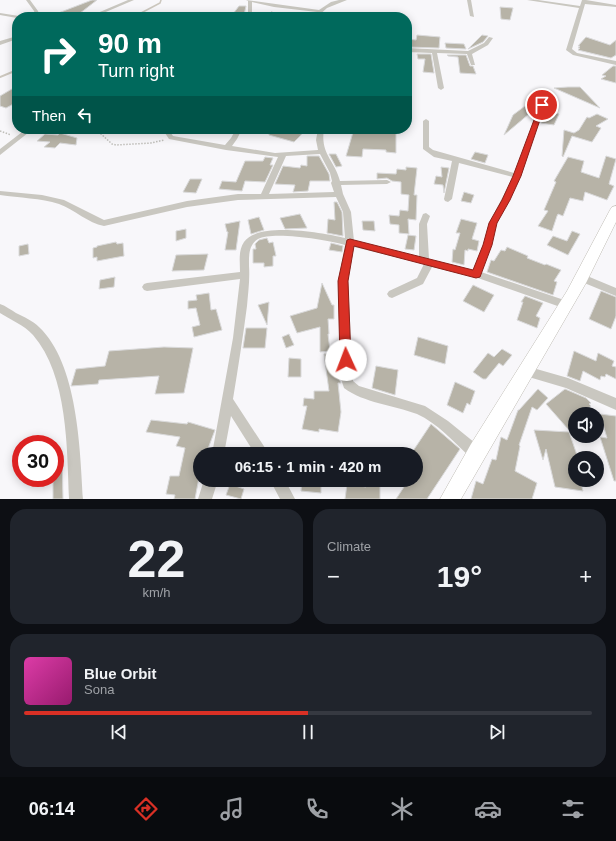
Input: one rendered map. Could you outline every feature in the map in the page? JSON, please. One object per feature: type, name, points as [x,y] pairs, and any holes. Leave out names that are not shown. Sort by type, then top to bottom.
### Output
[{"type":"street","points":[[28,0],[36,12]]},
{"type":"street","points":[[102,12],[132,0]]},
{"type":"street","points":[[250,12],[249,0],[274,6],[319,12],[329,5],[346,0]]},
{"type":"street","points":[[470,0],[472,16]]},
{"type":"street","points":[[528,0],[616,6]]},
{"type":"street","points":[[582,3],[577,26],[569,50],[575,54],[616,62]]},
{"type":"street","points":[[0,14],[12,16]]},
{"type":"street","points":[[412,50],[469,53],[486,44],[491,38]]},
{"type":"street","points":[[0,43],[12,39]]},
{"type":"street","points":[[434,51],[441,88]]},
{"type":"street","points":[[469,53],[473,64]]},
{"type":"street","points":[[476,274],[487,245],[493,223],[517,176],[542,105]]},
{"type":"street","points":[[426,121],[425,148],[430,152],[517,176]]},
{"type":"street","points":[[0,153],[24,134]]},
{"type":"street","points":[[169,134],[171,138],[265,154],[283,155],[322,152]]},
{"type":"street","points":[[226,148],[236,134]]},
{"type":"street","points":[[320,134],[319,140],[322,152],[334,173],[335,183],[347,212],[350,242],[343,281],[346,376],[348,384],[356,390],[421,410],[444,425],[475,452]]},
{"type":"street","points":[[264,195],[283,155]]},
{"type":"street","points":[[448,199],[456,160]]},
{"type":"street","points":[[335,183],[387,182]]},
{"type":"street","points":[[0,193],[42,198],[60,202],[84,213],[98,222],[104,223],[187,204],[238,197],[264,195],[339,194]]},
{"type":"street","points":[[450,499],[475,452],[499,417],[566,305],[616,210]]},
{"type":"street","points":[[392,294],[420,281],[427,261],[423,224],[426,216]]},
{"type":"street","points":[[219,447],[238,338],[245,275],[244,253],[248,243],[255,237],[271,233],[298,234],[327,237],[350,242],[476,274],[566,305]]},
{"type":"street","points":[[147,288],[245,275]]},
{"type":"street","points":[[580,277],[616,292]]},
{"type":"street","points":[[0,308],[36,331],[52,351],[61,375],[73,437],[76,499]]},
{"type":"street","points":[[526,371],[568,383],[616,404]]},
{"type":"street","points":[[227,400],[258,447]]},
{"type":"street","points":[[205,499],[209,487]]},
{"type":"street","points":[[281,487],[288,499]]},
{"type":"path","points":[[101,134],[112,144],[116,145],[151,143],[171,138]]},
{"type":"building","points":[[92,0],[97,0],[81,12],[61,12]]},
{"type":"building","points":[[239,6],[246,6],[245,12],[234,12]]},
{"type":"building","points":[[500,7],[513,8],[510,20],[501,19]]},
{"type":"building","points":[[417,35],[440,37],[439,48],[412,47],[412,40],[416,40]]},
{"type":"building","points":[[482,35],[488,36],[483,42],[468,49]]},
{"type":"building","points":[[586,37],[610,45],[616,40],[616,55],[611,58],[578,50],[580,46],[578,46]]},
{"type":"building","points":[[445,43],[464,44],[466,49],[446,48]]},
{"type":"building","points":[[417,54],[431,54],[434,73],[423,72],[425,59],[418,59]]},
{"type":"building","points":[[447,55],[466,55],[470,66],[473,66],[476,74],[460,73],[458,57]]},
{"type":"building","points":[[613,66],[616,66],[616,83],[601,79],[606,76],[602,75]]},
{"type":"building","points":[[580,87],[600,108],[554,88]]},
{"type":"building","points":[[12,89],[12,105],[6,108],[0,106],[0,96]]},
{"type":"building","points":[[525,106],[536,108],[504,135],[513,115]]},
{"type":"building","points":[[545,110],[559,114],[554,125],[541,123]]},
{"type":"building","points":[[597,114],[608,119],[596,126],[601,128],[592,142],[572,136],[563,157],[564,130],[574,133],[579,130],[587,117],[589,118]]},
{"type":"building","points":[[45,134],[63,134],[77,138],[76,145],[60,143],[55,148],[44,147],[50,142],[37,141]]},
{"type":"building","points":[[269,134],[302,134],[294,142]]},
{"type":"building","points":[[353,134],[396,134],[396,153],[386,152],[386,150],[363,149],[362,157],[346,156]]},
{"type":"building","points":[[475,152],[488,155],[485,163],[471,159]]},
{"type":"building","points":[[329,154],[336,154],[342,166],[336,167]]},
{"type":"building","points":[[307,156],[319,156],[329,174],[330,181],[310,181],[308,191],[293,192],[295,185],[275,184],[283,166],[300,168],[301,165],[307,166]]},
{"type":"building","points":[[606,156],[616,159],[609,184],[614,186],[607,200],[585,192],[583,201],[570,198],[563,216],[558,214],[552,231],[538,226],[548,211],[544,210],[556,182],[554,181],[568,157],[584,161],[581,172],[599,178]]},
{"type":"building","points":[[265,157],[273,158],[270,165],[273,165],[265,182],[245,181],[242,191],[219,189],[222,181],[236,182],[245,161],[263,161]]},
{"type":"building","points":[[406,167],[417,168],[414,195],[417,195],[416,220],[408,219],[409,234],[399,233],[399,225],[390,224],[389,215],[399,216],[400,210],[408,211],[409,195],[401,194],[401,182],[392,181],[387,178],[377,179],[377,173],[396,174],[397,169],[406,170]]},
{"type":"building","points":[[441,167],[449,168],[444,193],[443,185],[434,184],[436,176],[442,177]]},
{"type":"building","points":[[190,179],[202,179],[196,193],[183,192]]},
{"type":"building","points":[[464,192],[474,195],[471,203],[461,201]]},
{"type":"building","points":[[334,202],[337,202],[342,212],[343,236],[327,233],[328,219],[335,220]]},
{"type":"building","points":[[300,214],[307,228],[285,229],[280,218]]},
{"type":"building","points":[[259,217],[264,230],[251,234],[248,220]]},
{"type":"building","points":[[461,219],[477,223],[472,239],[479,241],[477,251],[468,249],[468,251],[465,250],[464,265],[452,262],[453,249],[455,250],[460,233],[456,233]]},
{"type":"building","points":[[240,221],[236,250],[225,250],[228,232],[225,224]]},
{"type":"building","points":[[362,221],[374,221],[375,231],[363,230]]},
{"type":"building","points":[[186,229],[186,238],[176,241],[176,231]]},
{"type":"building","points":[[572,231],[580,234],[568,255],[547,245],[553,236],[567,241]]},
{"type":"building","points":[[408,235],[416,236],[414,250],[405,249]]},
{"type":"building","points":[[267,238],[269,243],[273,242],[276,256],[273,256],[273,266],[264,267],[264,263],[253,263],[253,249],[256,249],[255,244],[259,240]]},
{"type":"building","points":[[116,242],[117,244],[123,243],[124,256],[97,261],[97,257],[93,258],[93,248]]},
{"type":"building","points":[[331,243],[343,246],[342,252],[329,250]]},
{"type":"building","points":[[28,244],[29,254],[19,256],[19,246]]},
{"type":"building","points":[[507,247],[528,256],[527,258],[561,270],[554,281],[557,282],[553,295],[487,272],[491,260],[494,261],[501,250],[505,251]]},
{"type":"building","points":[[208,254],[204,270],[172,271],[176,255]]},
{"type":"building","points":[[115,277],[114,287],[99,289],[100,280]]},
{"type":"building","points":[[322,283],[332,305],[334,305],[334,319],[328,319],[330,351],[320,352],[320,327],[297,333],[290,316],[317,308]]},
{"type":"building","points":[[473,285],[494,295],[484,312],[463,301]]},
{"type":"building","points":[[601,291],[616,297],[616,316],[611,329],[589,319]]},
{"type":"building","points":[[209,293],[211,310],[216,309],[222,330],[194,337],[192,327],[200,325],[196,308],[188,309],[188,301],[197,300],[196,295]]},
{"type":"building","points":[[525,296],[543,303],[536,316],[540,318],[537,328],[517,320],[523,302],[521,302]]},
{"type":"building","points":[[269,302],[267,325],[258,305]]},
{"type":"building","points":[[246,328],[267,328],[265,348],[243,348]]},
{"type":"building","points":[[289,334],[294,345],[286,348],[282,337]]},
{"type":"building","points":[[418,337],[448,346],[445,364],[414,355]]},
{"type":"building","points":[[164,347],[193,348],[184,393],[155,394],[159,376],[99,380],[98,384],[71,386],[76,369],[105,366],[109,351]]},
{"type":"building","points":[[502,349],[512,355],[503,366],[499,363],[486,379],[483,379],[473,372],[488,353],[494,357]]},
{"type":"building","points":[[574,351],[596,361],[598,353],[614,361],[612,366],[616,367],[616,379],[606,374],[605,377],[601,376],[600,380],[583,371],[580,381],[567,376]]},
{"type":"building","points":[[338,353],[338,376],[341,383],[338,383],[341,412],[338,432],[319,429],[319,432],[302,429],[307,406],[303,406],[304,398],[314,399],[314,391],[329,391],[324,354]]},
{"type":"building","points":[[289,358],[301,359],[301,377],[288,377]]},
{"type":"building","points":[[376,366],[398,370],[395,395],[372,388]]},
{"type":"building","points":[[455,382],[475,391],[470,405],[467,403],[463,413],[447,405]]},
{"type":"building","points":[[538,389],[548,398],[537,410],[532,407],[519,445],[515,471],[537,483],[532,499],[471,499],[476,481],[483,484],[492,459],[496,460],[501,437],[507,440],[518,410]]},
{"type":"building","points":[[565,389],[586,398],[591,403],[589,404],[591,406],[568,407],[568,429],[546,404]]},
{"type":"building","points":[[604,414],[616,416],[616,481],[614,481],[602,443],[604,443],[604,438],[607,438],[604,428]]},
{"type":"building","points":[[151,420],[187,424],[188,422],[215,430],[209,447],[193,447],[193,487],[197,487],[195,499],[174,499],[175,495],[166,494],[170,476],[179,476],[185,448],[176,446],[180,437],[146,432]]},
{"type":"building","points":[[431,424],[460,449],[427,499],[396,499],[404,487],[423,487],[423,447],[416,447]]},
{"type":"building","points":[[534,430],[568,432],[568,443],[573,443],[576,451],[568,451],[568,487],[582,487],[583,491],[555,487],[546,449],[543,460]]},
{"type":"building","points":[[53,487],[63,487],[63,499],[53,499]]},
{"type":"building","points":[[229,487],[238,487],[244,489],[241,499],[226,495]]},
{"type":"building","points":[[301,487],[321,487],[321,493],[301,491]]},
{"type":"building","points":[[347,487],[380,487],[380,499],[345,499]]},
{"type":"waterway","points":[[143,12],[160,3],[161,0]]},
{"type":"waterway","points":[[0,77],[12,72]]},
{"type":"route","points":[[346,360],[343,281],[350,242],[476,274],[487,245],[493,223],[517,176],[542,105]]}]
